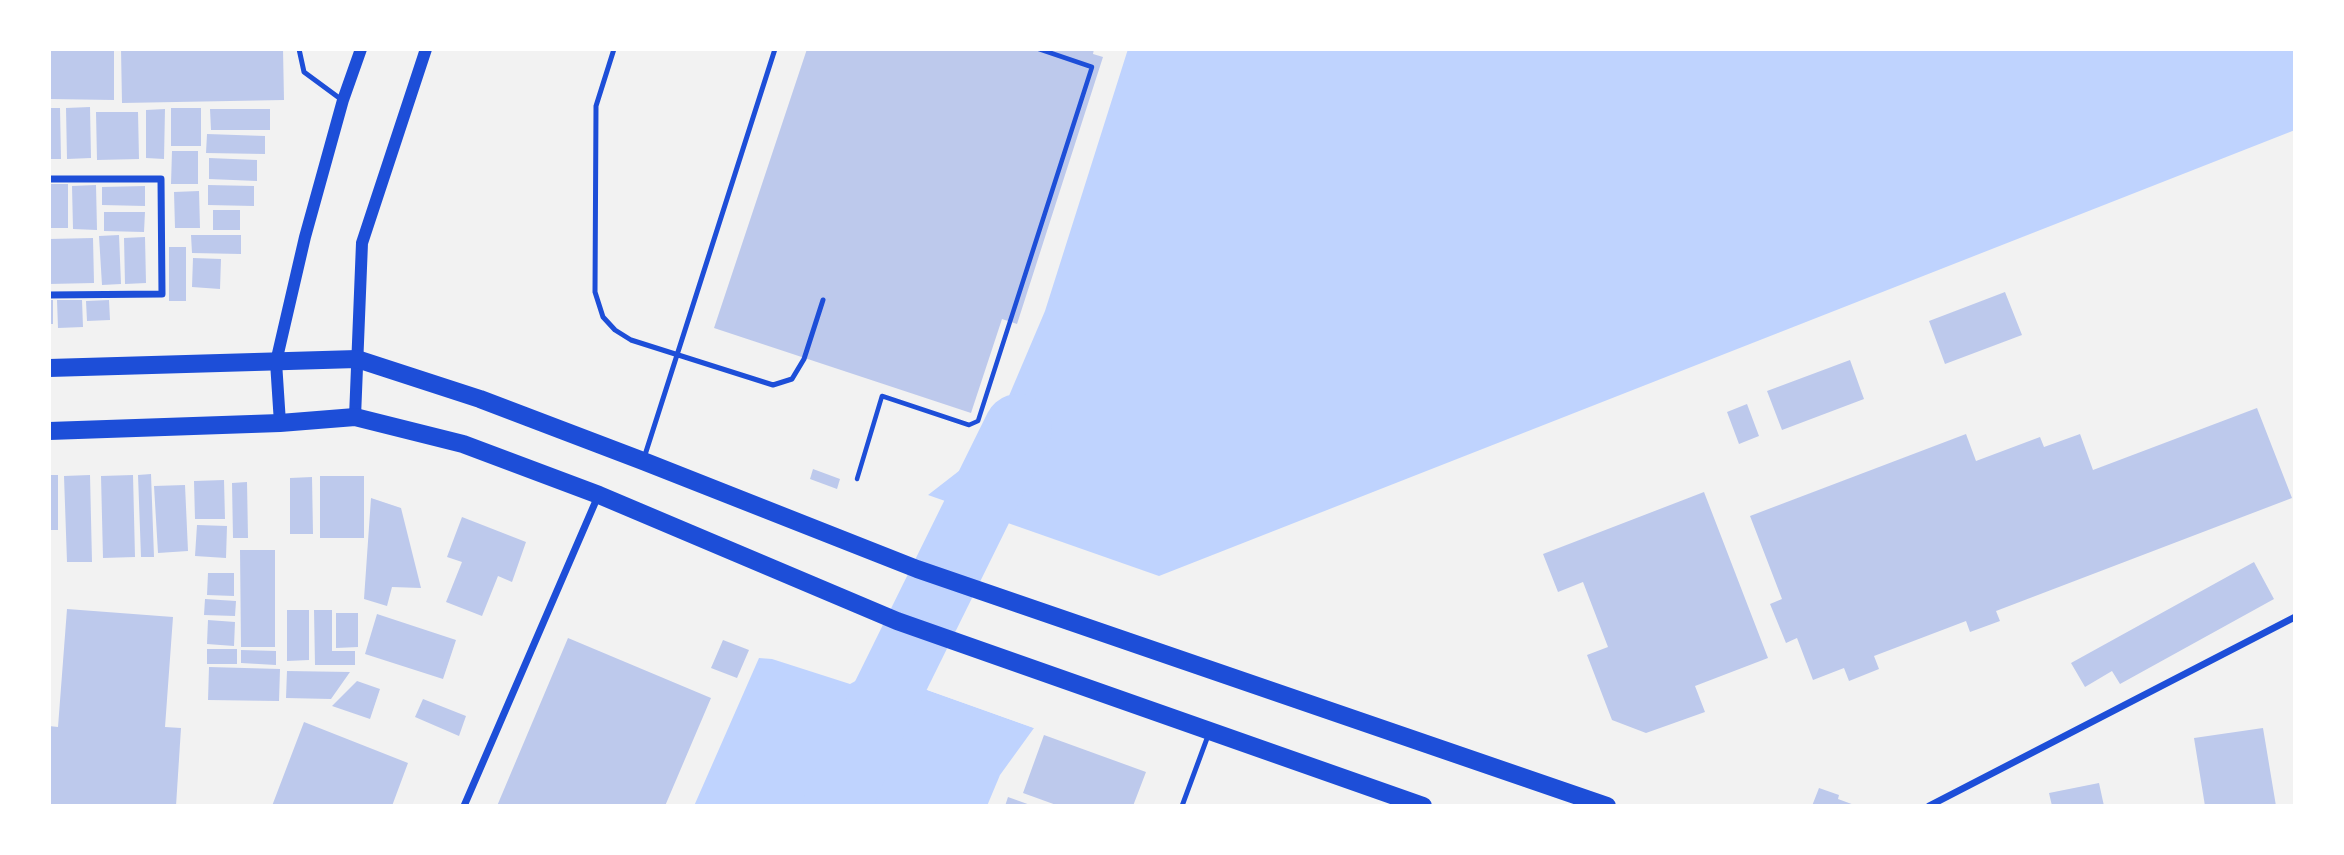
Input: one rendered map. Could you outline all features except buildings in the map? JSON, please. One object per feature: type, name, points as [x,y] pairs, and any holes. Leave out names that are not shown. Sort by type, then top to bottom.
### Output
[{"type":"main road","points":[[49,368],[357,359],[480,399],[917,569],[1607,806]]},
{"type":"main road","points":[[49,431],[280,424],[355,417],[463,444],[598,495],[897,621],[1423,806]]},
{"type":"street","points":[[280,424],[276,362],[305,237],[343,100],[361,49]]},
{"type":"street","points":[[355,417],[362,243],[426,49]]},
{"type":"street","points":[[49,178],[161,179],[162,282],[162,294],[49,295]]},
{"type":"street","points":[[464,806],[598,495]]},
{"type":"street","points":[[1929,806],[2295,617]]},
{"type":"lane","points":[[299,49],[304,72],[343,100]]},
{"type":"lane","points":[[614,49],[596,106],[595,292],[603,317],[615,330],[631,340],[773,385],[792,379],[804,359],[823,300]]},
{"type":"lane","points":[[643,461],[775,49]]},
{"type":"lane","points":[[1182,806],[1210,730]]},
{"type":"path","points":[[857,479],[882,396],[969,425],[978,421],[1091,67],[1039,49]]},
{"type":"water","points":[[1128,49],[2295,49],[2295,130],[1159,576],[928,495],[986,450],[1045,311]]},
{"type":"water","points":[[759,658],[772,659],[850,684],[874,671],[1034,728],[1000,775],[987,806],[694,806]]},
{"type":"pier","points":[[876,668],[1036,725],[1034,728],[874,671]]},
{"type":"waterway","points":[[837,806],[865,738],[1018,428]]}]
